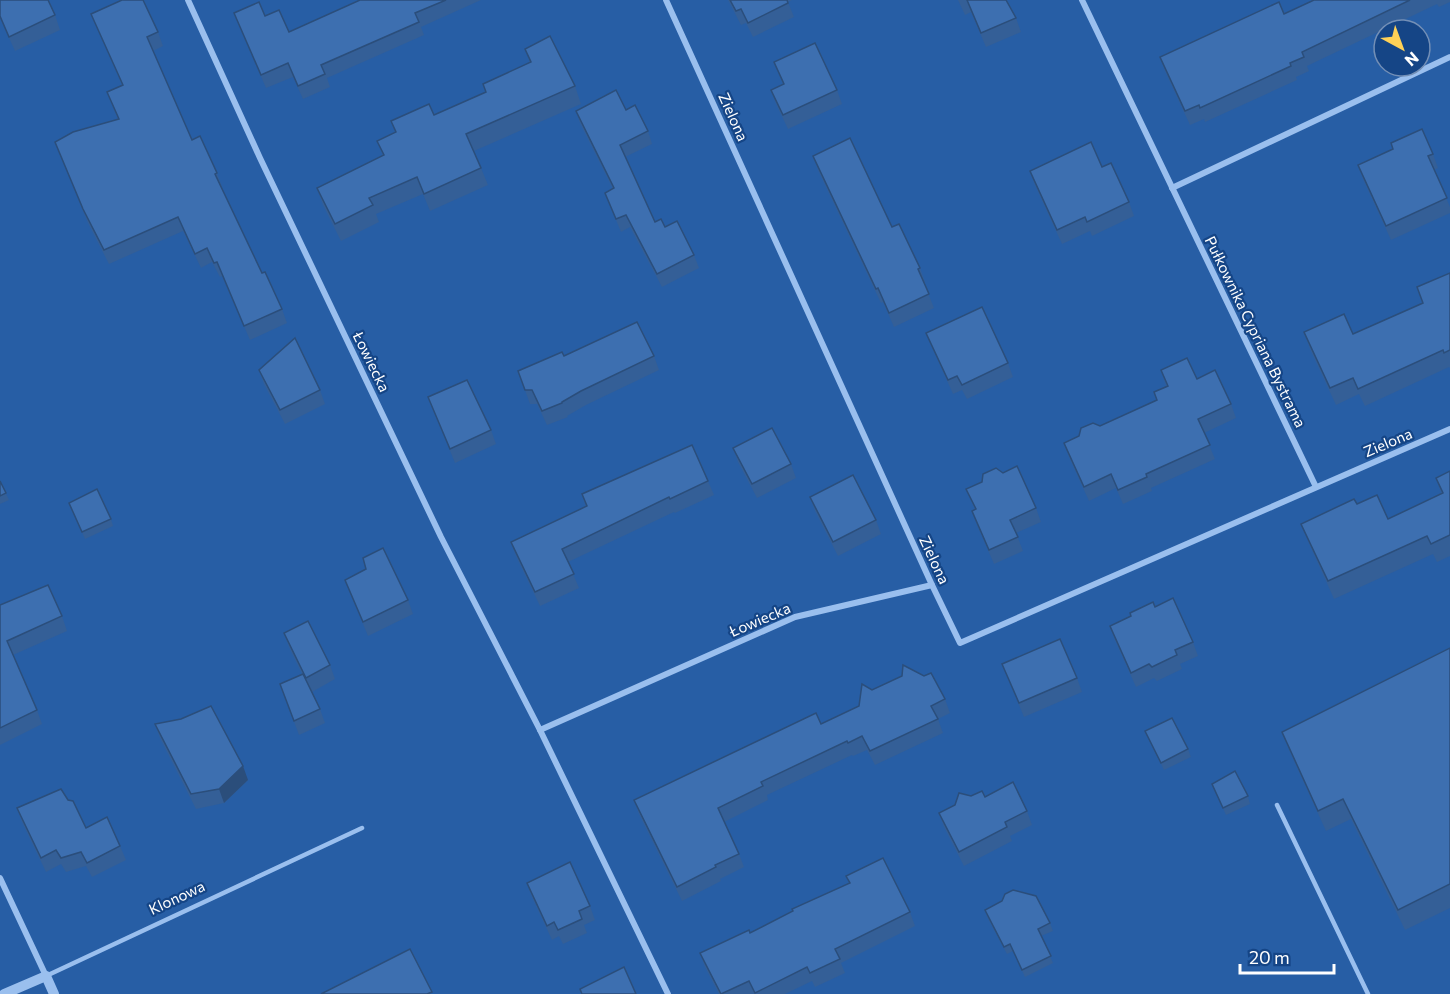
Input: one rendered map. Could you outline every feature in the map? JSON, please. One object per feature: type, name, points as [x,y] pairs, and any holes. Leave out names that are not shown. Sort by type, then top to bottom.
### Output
[{"type":"street","name":"Łowiecka","points":[[188,0],[265,168],[441,537],[540,730],[668,994]]},
{"type":"street","name":"Zielona","points":[[666,0],[960,642],[1450,429]]},
{"type":"street","name":"Pułkownika Cypriana Bystrama","points":[[1082,0],[1316,487]]},
{"type":"street","points":[[1172,188],[1450,57]]},
{"type":"street","name":"Łowiecka","points":[[540,730],[795,617],[932,585]]},
{"type":"street","points":[[0,878],[54,994]]},
{"type":"street","name":"Klonowa","points":[[4,994],[46,976]]},
{"type":"lane","points":[[1277,805],[1368,994]]},
{"type":"lane","name":"Klonowa","points":[[46,976],[362,828]]},
{"type":"shaded area","points":[[0,0],[1450,0],[1450,994],[0,994]]},
{"type":"building","points":[[0,0],[48,0],[55,15],[9,37],[0,16]]},
{"type":"building","points":[[122,0],[143,0],[158,32],[147,37],[192,140],[200,136],[217,173],[215,174],[262,273],[265,272],[282,309],[244,326],[217,262],[214,263],[207,248],[195,254],[178,217],[104,250],[83,209],[55,142],[73,132],[119,119],[107,92],[123,85],[91,14]]},
{"type":"building","points":[[360,0],[446,0],[415,13],[419,22],[321,65],[325,74],[298,86],[288,63],[261,75],[234,13],[259,2],[265,16],[279,10],[289,32]]},
{"type":"building","points":[[730,0],[787,0],[788,3],[748,23],[741,9],[736,11]]},
{"type":"building","points":[[967,0],[1006,0],[1016,18],[981,33]]},
{"type":"building","points":[[1314,0],[1410,0],[1302,52],[1304,57],[1290,63],[1291,66],[1200,108],[1199,105],[1185,111],[1160,57],[1279,2],[1284,14]]},
{"type":"building","points":[[550,36],[575,86],[466,134],[481,168],[424,194],[417,177],[369,198],[373,205],[335,224],[317,188],[384,155],[377,141],[396,132],[391,121],[429,104],[434,115],[486,92],[483,84],[531,62],[525,49]]},
{"type":"building","points":[[815,43],[837,90],[783,115],[771,90],[784,84],[774,62]]},
{"type":"building","points":[[616,90],[626,110],[635,105],[648,131],[620,145],[655,222],[661,219],[665,227],[677,221],[694,255],[657,274],[626,215],[616,219],[605,193],[614,188],[576,111]]},
{"type":"building","points":[[1422,129],[1433,154],[1428,156],[1447,198],[1386,226],[1358,165],[1393,149],[1391,143]]},
{"type":"building","points":[[850,138],[892,227],[899,224],[920,268],[918,269],[929,294],[889,313],[813,156]]},
{"type":"building","points":[[1091,142],[1102,167],[1111,163],[1129,202],[1087,222],[1085,217],[1057,230],[1030,171]]},
{"type":"building","points":[[1450,273],[1450,350],[1444,353],[1443,350],[1358,389],[1353,378],[1330,388],[1304,332],[1344,314],[1353,334],[1423,303],[1417,287]]},
{"type":"building","points":[[982,307],[1008,363],[962,385],[957,376],[948,380],[926,333]]},
{"type":"building","points":[[637,322],[654,356],[542,411],[532,390],[525,390],[518,371],[562,352],[564,356]]},
{"type":"building","points":[[295,338],[320,390],[280,410],[259,370]]},
{"type":"building","points":[[1187,358],[1197,379],[1215,370],[1231,404],[1198,419],[1210,445],[1146,474],[1147,477],[1118,490],[1111,474],[1084,487],[1064,443],[1079,436],[1081,428],[1093,423],[1100,426],[1157,400],[1154,392],[1168,386],[1161,370]]},
{"type":"building","points":[[467,380],[491,430],[450,449],[428,397]]},
{"type":"building","points":[[772,428],[791,464],[752,484],[733,448]]},
{"type":"building","points":[[692,445],[708,481],[670,499],[669,497],[562,549],[574,574],[535,592],[511,542],[587,506],[582,494]]},
{"type":"building","points":[[1017,466],[1036,508],[1010,520],[1018,537],[989,550],[972,511],[976,509],[966,489],[982,482],[983,474],[996,468],[1003,473]]},
{"type":"building","points":[[1450,471],[1450,535],[1431,544],[1427,536],[1328,581],[1301,524],[1354,499],[1357,504],[1377,495],[1388,519],[1443,493],[1436,478]]},
{"type":"building","points":[[853,475],[876,520],[833,542],[810,497]]},
{"type":"building","points":[[0,481],[6,493],[0,496]]},
{"type":"building","points":[[97,489],[111,519],[82,532],[69,503]]},
{"type":"building","points":[[383,548],[408,600],[363,622],[345,580],[366,569],[363,558]]},
{"type":"building","points":[[48,585],[62,616],[7,641],[37,710],[0,728],[0,605]]},
{"type":"building","points":[[1173,598],[1193,642],[1175,650],[1177,655],[1152,667],[1149,664],[1131,673],[1110,626],[1153,602],[1155,607]]},
{"type":"building","points":[[308,621],[330,665],[306,678],[284,633]]},
{"type":"building","points":[[1060,639],[1077,678],[1019,703],[1002,664]]},
{"type":"building","points":[[1450,648],[1450,884],[1398,910],[1343,799],[1318,811],[1282,732]]},
{"type":"building","points":[[903,665],[924,676],[931,673],[945,699],[931,706],[938,719],[870,751],[862,736],[848,743],[847,741],[761,782],[763,786],[718,808],[739,854],[677,887],[634,800],[816,713],[821,724],[859,706],[862,684],[872,690],[902,676]]},
{"type":"building","points":[[303,674],[320,709],[294,721],[280,684]]},
{"type":"building","points":[[211,706],[243,766],[219,789],[191,794],[155,724],[181,719]]},
{"type":"building","points":[[1172,718],[1188,749],[1161,763],[1145,731]]},
{"type":"building","points":[[1235,771],[1248,796],[1223,808],[1212,784]]},
{"type":"building","points":[[1013,782],[1027,811],[1005,822],[1007,827],[959,852],[939,813],[955,805],[959,793],[971,796],[982,791],[985,797]]},
{"type":"building","points":[[61,789],[68,800],[73,801],[86,828],[107,817],[120,846],[87,863],[81,852],[61,858],[56,850],[41,858],[17,808]]},
{"type":"building","points":[[883,858],[910,912],[835,949],[840,959],[810,973],[807,967],[755,993],[749,981],[721,994],[700,953],[749,930],[750,933],[793,911],[792,909],[850,883],[846,876]]},
{"type":"building","points":[[570,862],[590,906],[579,911],[582,919],[558,930],[554,922],[547,926],[527,883]]},
{"type":"building","points":[[1013,890],[1036,896],[1050,923],[1038,929],[1051,956],[1022,970],[1010,944],[1004,947],[985,910],[1002,901],[1005,894]]},
{"type":"building","points":[[410,949],[432,992],[427,994],[321,994]]},
{"type":"building","points":[[624,967],[636,994],[582,994],[580,989]]}]
